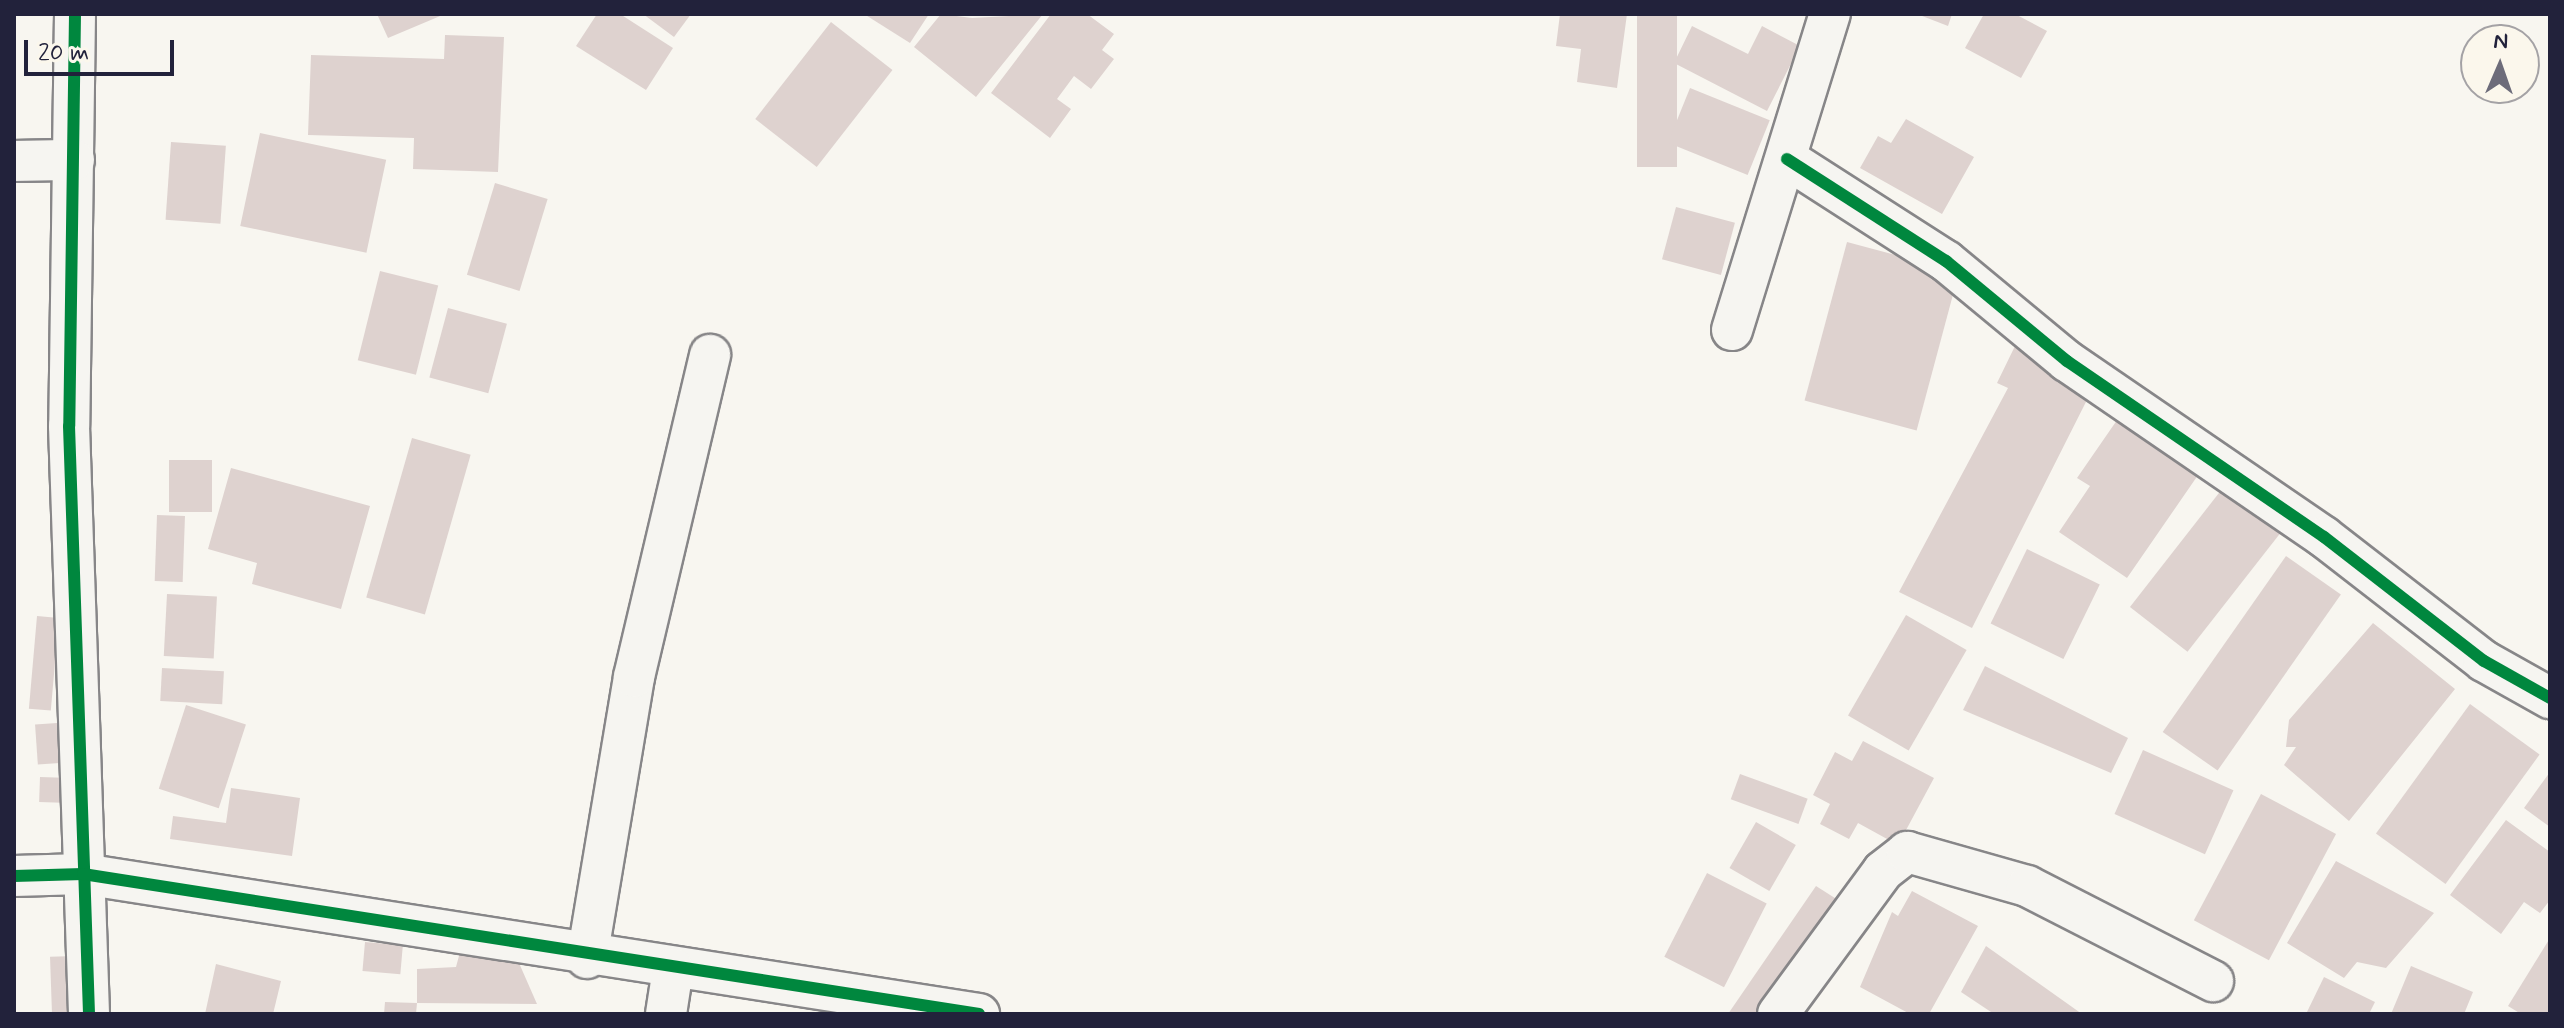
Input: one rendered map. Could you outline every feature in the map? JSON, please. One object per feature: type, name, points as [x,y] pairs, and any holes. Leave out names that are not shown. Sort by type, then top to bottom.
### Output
[{"type":"street","points":[[75,14],[69,426],[89,1014]]},
{"type":"street","points":[[1732,330],[1830,14]]},
{"type":"street","points":[[1787,159],[1946,261],[2067,361],[2324,537],[2484,661],[2550,698]]},
{"type":"street","points":[[14,161],[74,160]]},
{"type":"street","points":[[587,958],[634,677],[710,355]]},
{"type":"street","points":[[1778,1014],[1883,871],[1907,852],[2027,886],[2213,981]]},
{"type":"street","points":[[14,876],[83,874],[587,958],[979,1014]]},
{"type":"street","points":[[666,1014],[673,969]]},
{"type":"building","points":[[377,14],[445,14],[388,38]]},
{"type":"building","points":[[597,14],[620,14],[673,48],[646,90],[576,46]]},
{"type":"building","points":[[643,14],[691,14],[674,37]]},
{"type":"building","points":[[864,14],[929,14],[910,43]]},
{"type":"building","points":[[941,14],[972,18],[1043,14],[976,97],[914,47]]},
{"type":"building","points":[[1051,14],[1087,14],[1114,34],[1102,50],[1114,59],[1091,89],[1074,76],[1057,99],[1071,109],[1050,138],[991,93]]},
{"type":"building","points":[[1560,14],[1627,14],[1617,88],[1577,82],[1581,49],[1556,46]]},
{"type":"building","points":[[1637,14],[1677,14],[1677,167],[1637,167]]},
{"type":"building","points":[[1917,14],[1952,14],[1948,26]]},
{"type":"building","points":[[1984,14],[2015,14],[2047,31],[2021,78],[1965,48]]},
{"type":"building","points":[[831,22],[892,70],[817,167],[755,119]]},
{"type":"building","points":[[1692,26],[1748,54],[1762,26],[1800,46],[1767,111],[1674,63]]},
{"type":"building","points":[[445,35],[504,37],[498,172],[413,169],[414,138],[308,135],[311,55],[444,59]]},
{"type":"building","points":[[1690,88],[1770,120],[1748,175],[1668,143]]},
{"type":"building","points":[[1906,119],[1974,157],[1942,214],[1860,168],[1878,136],[1891,143]]},
{"type":"building","points":[[260,133],[386,160],[366,253],[240,226]]},
{"type":"building","points":[[171,142],[226,146],[220,224],[166,220]]},
{"type":"building","points":[[495,183],[548,199],[520,291],[467,275]]},
{"type":"building","points":[[1676,207],[1735,223],[1721,275],[1662,259]]},
{"type":"building","points":[[1847,242],[1959,272],[1917,430],[1805,400]]},
{"type":"building","points":[[380,271],[438,286],[416,375],[358,360]]},
{"type":"building","points":[[448,308],[507,324],[488,393],[429,378]]},
{"type":"building","points":[[2015,346],[2094,386],[1972,628],[1899,592],[2008,388],[1997,383]]},
{"type":"building","points":[[2124,410],[2205,465],[2127,578],[2059,532],[2090,486],[2077,478]]},
{"type":"building","points":[[412,438],[471,455],[425,614],[366,598]]},
{"type":"building","points":[[169,460],[212,460],[212,512],[169,512]]},
{"type":"building","points":[[231,468],[370,506],[341,609],[252,584],[257,563],[208,549]]},
{"type":"building","points":[[2226,484],[2284,529],[2187,652],[2130,607]]},
{"type":"building","points":[[157,515],[185,516],[183,582],[155,581]]},
{"type":"building","points":[[2027,549],[2100,585],[2063,659],[1991,624]]},
{"type":"building","points":[[2286,556],[2341,594],[2218,771],[2163,732]]},
{"type":"building","points":[[167,594],[217,597],[214,659],[164,656]]},
{"type":"building","points":[[1906,615],[1967,650],[1909,750],[1848,715]]},
{"type":"building","points":[[37,616],[59,618],[51,711],[29,709]]},
{"type":"building","points":[[2373,623],[2455,689],[2349,821],[2284,765],[2296,747],[2286,747],[2289,720]]},
{"type":"building","points":[[1985,666],[2128,738],[2111,773],[1963,710]]},
{"type":"building","points":[[162,668],[224,671],[222,704],[160,701]]},
{"type":"building","points":[[2470,704],[2540,755],[2446,884],[2376,833]]},
{"type":"building","points":[[186,705],[246,724],[219,808],[159,789]]},
{"type":"building","points":[[57,723],[60,763],[38,764],[35,725]]},
{"type":"building","points":[[1863,741],[1934,778],[1898,845],[1858,823],[1849,839],[1820,824],[1830,804],[1813,795],[1835,752],[1852,761]]},
{"type":"building","points":[[2143,750],[2233,790],[2205,854],[2115,814]]},
{"type":"building","points":[[2550,772],[2550,827],[2524,808]]},
{"type":"building","points":[[1740,774],[1808,799],[1798,824],[1731,799]]},
{"type":"building","points":[[40,777],[63,778],[62,803],[39,802]]},
{"type":"building","points":[[231,788],[300,798],[292,856],[170,839],[173,816],[226,823]]},
{"type":"building","points":[[2261,794],[2336,834],[2269,960],[2194,920]]},
{"type":"building","points":[[2506,820],[2550,852],[2550,900],[2540,913],[2524,902],[2501,934],[2450,895]]},
{"type":"building","points":[[1756,822],[1796,845],[1769,891],[1730,868]]},
{"type":"building","points":[[2336,861],[2434,913],[2386,968],[2357,962],[2344,978],[2287,943]]},
{"type":"building","points":[[1707,873],[1767,903],[1724,987],[1664,957]]},
{"type":"building","points":[[1816,886],[1849,907],[1777,1014],[1728,1014]]},
{"type":"building","points":[[1912,891],[1978,926],[1929,1014],[1910,1014],[1860,987],[1892,912],[1898,916]]},
{"type":"building","points":[[2550,938],[2550,1014],[2521,1014],[2508,1006]]},
{"type":"building","points":[[365,942],[403,945],[400,974],[362,971]]},
{"type":"building","points":[[1986,946],[2082,1014],[1994,1014],[1961,992]]},
{"type":"building","points":[[460,952],[519,963],[537,1004],[417,1003],[417,969],[456,967]]},
{"type":"building","points":[[75,956],[77,1014],[52,1014],[50,957]]},
{"type":"building","points":[[216,964],[281,981],[273,1014],[205,1014]]},
{"type":"building","points":[[2411,966],[2473,992],[2464,1014],[2391,1014]]},
{"type":"building","points":[[2324,977],[2375,1002],[2369,1014],[2306,1014]]},
{"type":"building","points":[[385,1002],[417,1003],[416,1014],[384,1014]]},
{"type":"cycle path","points":[[75,14],[69,426],[89,1014]]},
{"type":"cycle path","points":[[1787,159],[1946,261],[2067,361],[2324,537],[2484,661],[2550,698]]},
{"type":"cycle path","points":[[14,876],[83,874],[979,1014]]}]
